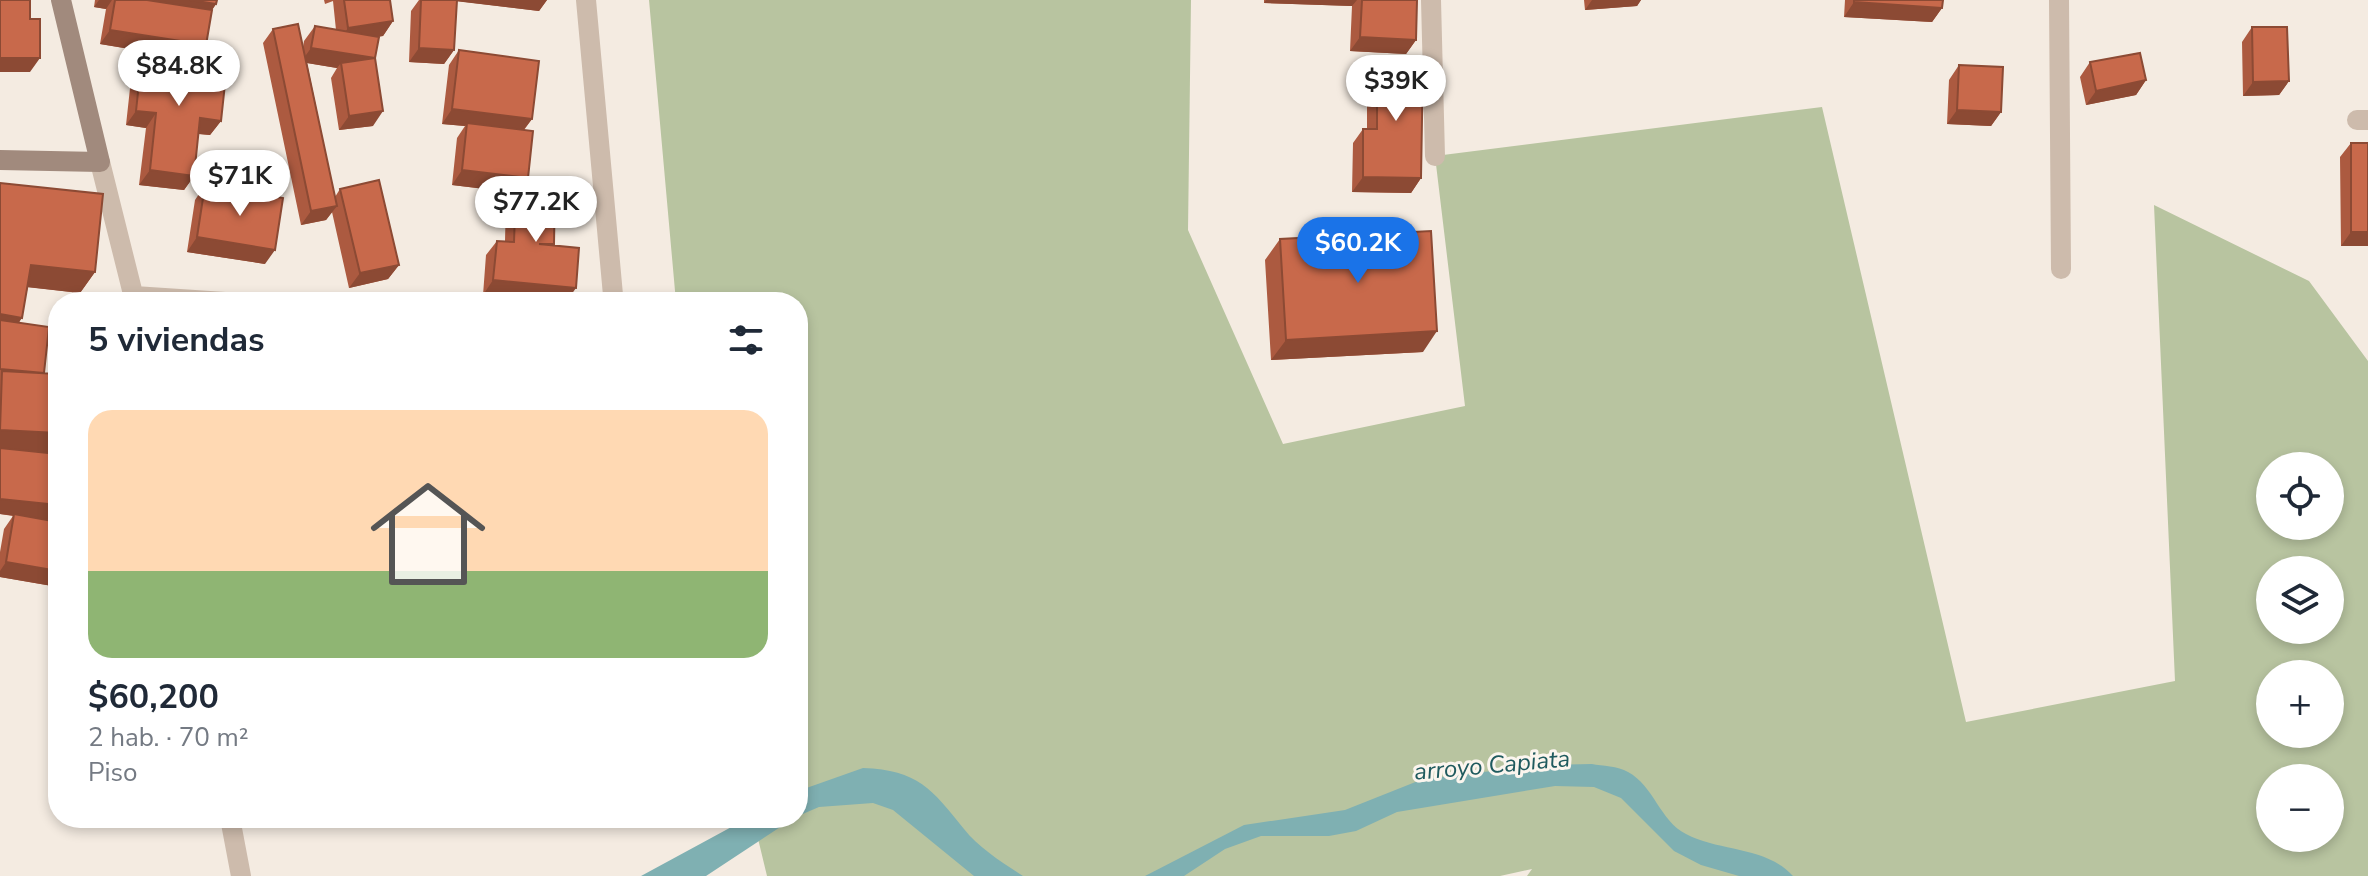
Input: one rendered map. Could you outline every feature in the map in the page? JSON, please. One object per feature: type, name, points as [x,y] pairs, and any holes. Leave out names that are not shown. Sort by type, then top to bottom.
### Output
[{"type":"main road","points":[[0,160],[100,162],[61,0]]},
{"type":"street","points":[[586,0],[613,292]]},
{"type":"street","points":[[1431,0],[1435,156]]},
{"type":"street","points":[[2059,0],[2061,269]]},
{"type":"street","points":[[100,162],[132,292]]},
{"type":"street","points":[[232,828],[241,876]]},
{"type":"green space","points":[[649,0],[1191,0],[1188,230],[1283,444],[1465,406],[1435,156],[1822,107],[1966,722],[2175,681],[2154,205],[2309,281],[2368,361],[2368,876],[1527,876],[1532,869],[1500,876],[767,876],[755,828],[808,828],[808,292],[675,292]]},
{"type":"water","points":[[1592,764],[1620,768],[1637,778],[1670,821],[1686,834],[1770,859],[1793,876],[1739,876],[1701,865],[1674,851],[1621,798],[1594,787],[1555,786],[1397,812],[1356,831],[1329,836],[1261,836],[1225,849],[1184,876],[1145,876],[1244,825],[1345,810],[1423,779],[1544,765]]},
{"type":"water","points":[[863,768],[911,778],[932,793],[977,843],[1023,876],[974,876],[893,810],[873,803],[819,807],[808,812],[808,787]]},
{"type":"water","points":[[730,828],[779,828],[706,876],[641,876]]},
{"type":"building","points":[[0,0],[30,0],[30,19],[40,19],[40,58],[0,58]]},
{"type":"building","points":[[115,0],[147,0],[212,10],[206,45],[110,30]]},
{"type":"building","points":[[190,0],[217,0],[216,4]]},
{"type":"building","points":[[344,0],[390,0],[393,21],[348,28]]},
{"type":"building","points":[[421,0],[457,0],[454,50],[419,48]]},
{"type":"building","points":[[1362,0],[1417,0],[1416,40],[1360,37]]},
{"type":"building","points":[[1854,0],[1943,0],[1942,8]]},
{"type":"building","points":[[298,24],[337,206],[311,211],[273,29]]},
{"type":"building","points":[[315,26],[379,37],[375,58],[311,48]]},
{"type":"building","points":[[2252,27],[2287,27],[2289,81],[2253,82]]},
{"type":"building","points":[[459,50],[539,61],[532,119],[452,109]]},
{"type":"building","points":[[2140,53],[2146,80],[2096,91],[2090,62]]},
{"type":"building","points":[[142,55],[227,65],[221,121],[200,118],[194,176],[150,170],[156,113],[136,111]]},
{"type":"building","points":[[375,58],[383,111],[349,116],[341,63]]},
{"type":"building","points":[[1377,60],[1423,61],[1421,178],[1363,177],[1363,129],[1377,129]]},
{"type":"building","points":[[1959,65],[2003,67],[2001,112],[1957,110]]},
{"type":"building","points":[[467,123],[533,131],[528,178],[462,170]]},
{"type":"building","points":[[2351,143],[2368,143],[2368,232],[2351,232]]},
{"type":"building","points":[[379,180],[399,265],[360,273],[340,189]]},
{"type":"building","points":[[0,183],[103,194],[95,272],[31,265],[22,318],[0,314]]},
{"type":"building","points":[[205,185],[283,198],[275,250],[197,237]]},
{"type":"building","points":[[516,185],[555,186],[554,244],[539,244],[579,248],[576,288],[493,280],[497,241],[514,242]]},
{"type":"building","points":[[1431,231],[1437,331],[1286,340],[1280,239]]},
{"type":"building","points":[[0,320],[48,327],[44,373],[0,369]]},
{"type":"building","points":[[2,371],[48,373],[48,432],[0,430]]},
{"type":"building","points":[[0,448],[48,453],[48,504],[0,499]]},
{"type":"building","points":[[14,514],[48,520],[48,569],[6,562]]},
{"type":"water label","name":"arroyo Capiata","points":[[1492,765]]}]
